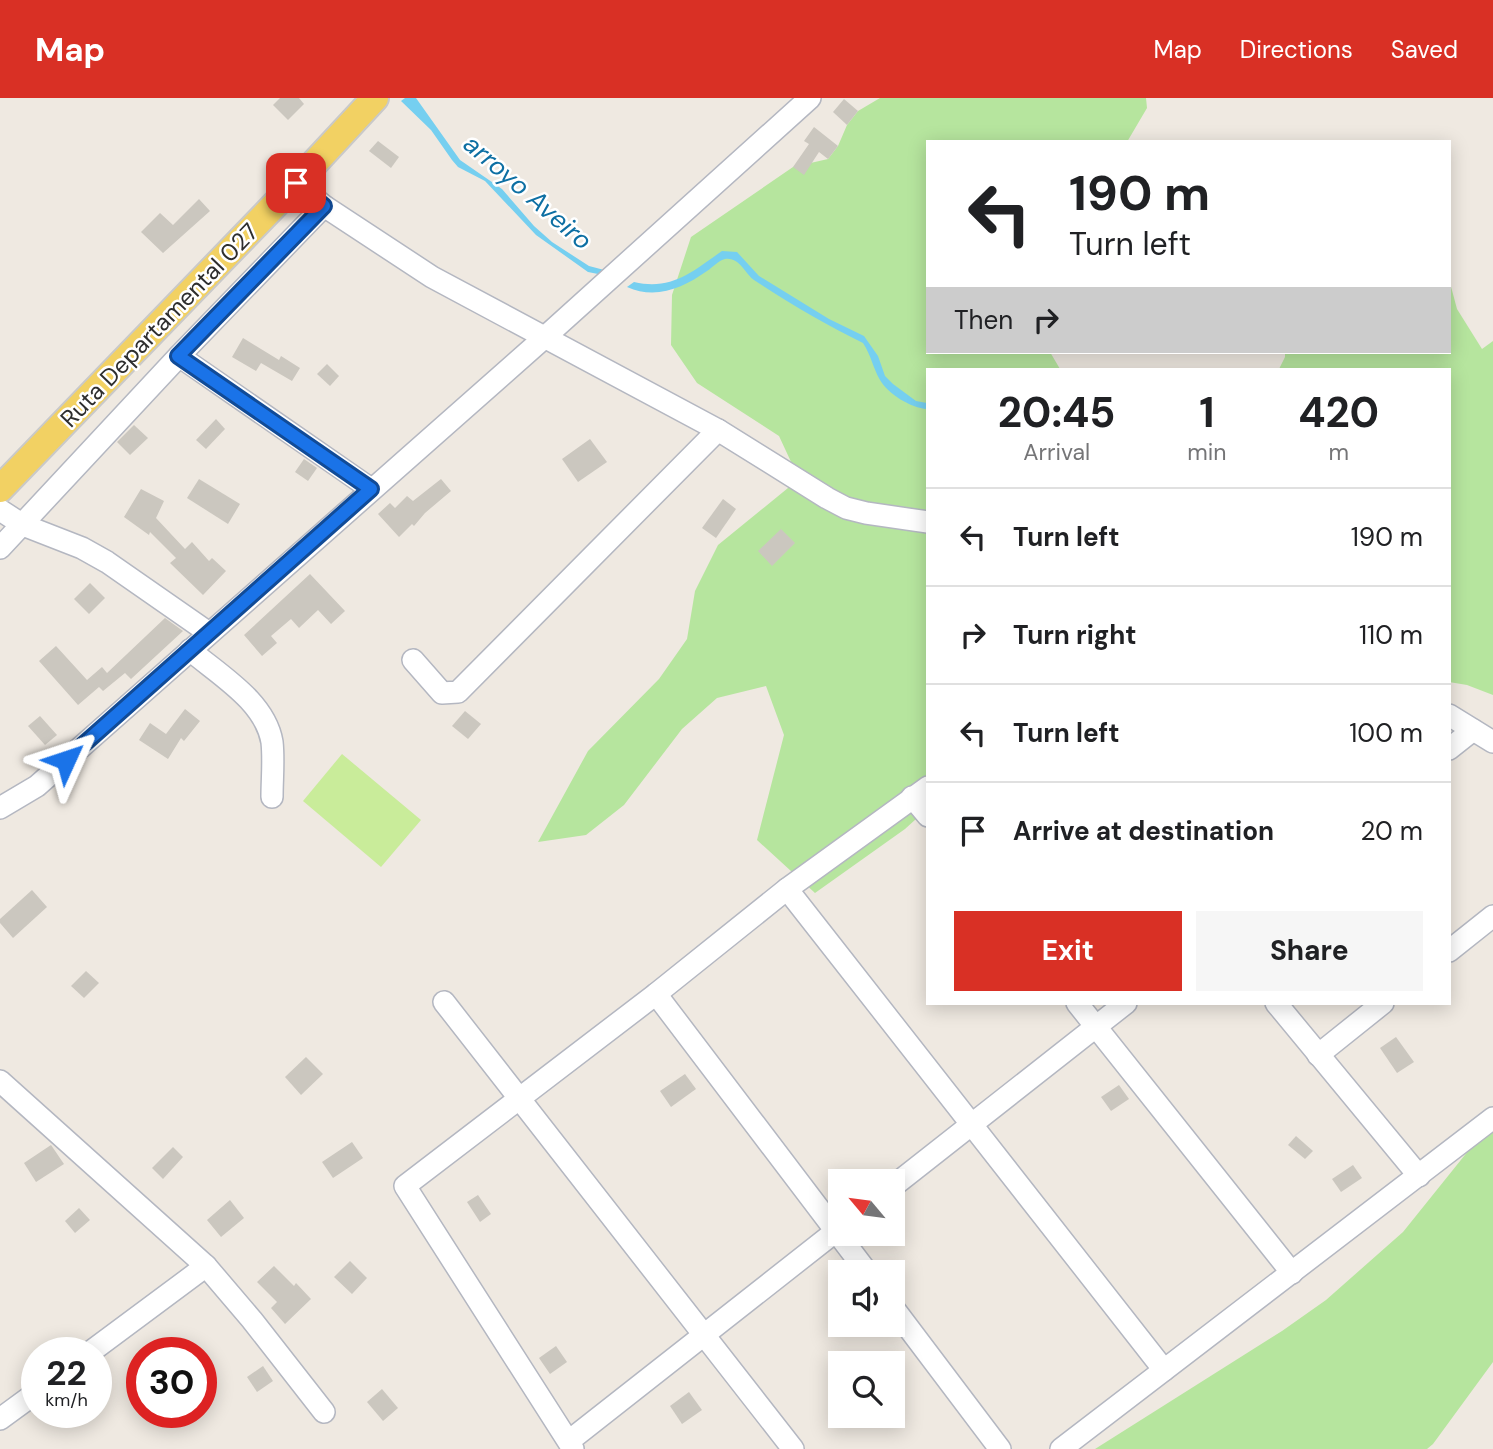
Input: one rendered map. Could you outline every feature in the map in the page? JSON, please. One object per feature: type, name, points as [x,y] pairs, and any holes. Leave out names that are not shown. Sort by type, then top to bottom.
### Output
[{"type":"main road","name":"Ruta Departamental 027","points":[[0,489],[375,98]]},
{"type":"street","points":[[0,808],[37,786],[545,337],[810,98]]},
{"type":"street","points":[[296,183],[324,206],[432,277],[718,430],[846,508],[926,522]]},
{"type":"street","points":[[0,548],[178,356],[324,206]]},
{"type":"street","points":[[178,356],[371,489]]},
{"type":"street","points":[[413,660],[442,694],[458,692],[718,430]]},
{"type":"street","points":[[0,510],[23,525],[82,548],[107,562],[209,632]]},
{"type":"street","points":[[190,650],[252,703],[265,721],[272,742],[272,797]]},
{"type":"street","points":[[1451,716],[1493,742]]},
{"type":"street","points":[[1451,748],[1473,730]]},
{"type":"street","points":[[828,1238],[704,1335],[571,1445],[405,1186],[787,889],[920,792],[926,810]]},
{"type":"street","points":[[787,889],[1164,1370]]},
{"type":"street","points":[[1451,949],[1493,916]]},
{"type":"street","points":[[656,993],[828,1217]]},
{"type":"street","points":[[444,1002],[793,1449]]},
{"type":"street","points":[[1079,1005],[1292,1273]]},
{"type":"street","points":[[905,1177],[1124,1005]]},
{"type":"street","points":[[1278,1005],[1419,1176]]},
{"type":"street","points":[[1318,1055],[1380,1005]]},
{"type":"street","points":[[0,1081],[206,1266],[253,1320],[324,1412]]},
{"type":"street","points":[[1061,1449],[1493,1118]]},
{"type":"street","points":[[111,1337],[206,1266]]},
{"type":"street","points":[[905,1323],[1000,1449]]},
{"type":"street","points":[[0,1419],[21,1404]]},
{"type":"green space","points":[[880,98],[1146,98],[1147,108],[1128,140],[926,140],[926,354],[1051,354],[1059,368],[926,368],[926,810],[905,829],[815,893],[757,840],[784,735],[766,686],[717,698],[682,729],[624,805],[586,835],[538,842],[588,751],[659,679],[687,639],[695,591],[718,545],[799,479],[779,436],[697,383],[671,345],[672,295],[691,237],[793,167],[828,159],[858,111]]},
{"type":"green space","points":[[1451,286],[1457,309],[1482,349],[1493,341],[1493,695],[1451,682],[1451,368],[1280,368],[1285,354],[1451,354]]},
{"type":"green space","points":[[342,754],[421,820],[381,867],[303,801]]},
{"type":"green space","points":[[1493,1120],[1493,1362],[1427,1449],[1095,1449],[1282,1331],[1326,1300],[1403,1232]]},
{"type":"water","points":[[405,98],[416,98],[460,160],[502,189],[534,226],[552,242],[589,266],[608,271],[603,275],[588,272],[536,235],[485,181],[458,167],[431,130],[401,101]]},
{"type":"water","points":[[722,251],[737,252],[759,276],[829,319],[864,336],[878,356],[885,376],[916,401],[926,403],[926,409],[907,403],[888,390],[880,380],[863,343],[767,288],[735,261],[723,260],[688,283],[669,290],[648,292],[627,287],[634,282],[660,284],[691,272]]},
{"type":"building","points":[[280,98],[299,98],[304,104],[288,120],[273,105]]},
{"type":"building","points":[[844,99],[858,111],[847,125],[833,112]]},
{"type":"building","points":[[814,127],[838,146],[828,159],[819,152],[804,175],[793,167],[809,144],[804,141]]},
{"type":"building","points":[[378,141],[399,157],[391,168],[369,151]]},
{"type":"building","points":[[199,199],[210,211],[163,253],[141,232],[160,213],[173,225]]},
{"type":"building","points":[[243,338],[279,360],[281,356],[300,368],[292,381],[261,363],[256,371],[232,357]]},
{"type":"building","points":[[327,364],[339,376],[330,386],[317,374]]},
{"type":"building","points":[[216,419],[225,429],[206,449],[196,440]]},
{"type":"building","points":[[134,425],[148,438],[130,455],[117,442]]},
{"type":"building","points":[[590,439],[607,462],[578,482],[562,459]]},
{"type":"building","points":[[304,459],[317,468],[308,481],[295,472]]},
{"type":"building","points":[[199,479],[240,504],[228,524],[187,498]]},
{"type":"building","points":[[441,479],[451,491],[399,537],[378,514],[390,503],[395,508],[407,496],[413,501]]},
{"type":"building","points":[[141,489],[164,501],[156,518],[185,549],[192,542],[209,561],[212,558],[226,571],[203,595],[170,563],[176,558],[150,532],[149,535],[124,517]]},
{"type":"building","points":[[723,499],[736,509],[716,538],[702,528]]},
{"type":"building","points":[[781,529],[795,543],[772,566],[758,551]]},
{"type":"building","points":[[310,574],[345,611],[331,624],[318,610],[299,628],[291,619],[271,636],[277,643],[262,656],[244,635]]},
{"type":"building","points":[[90,583],[105,598],[89,614],[74,599]]},
{"type":"building","points":[[165,618],[183,631],[131,679],[125,673],[103,691],[99,687],[78,705],[39,661],[56,646],[87,680],[102,667],[107,673]]},
{"type":"building","points":[[185,709],[200,721],[184,741],[181,738],[168,759],[139,740],[150,723],[166,734]]},
{"type":"building","points":[[465,711],[481,724],[468,739],[452,726]]},
{"type":"building","points":[[40,716],[57,735],[45,745],[28,726]]},
{"type":"building","points":[[32,890],[47,907],[13,938],[0,923],[0,919]]},
{"type":"building","points":[[86,971],[99,983],[84,998],[71,986]]},
{"type":"building","points":[[1396,1037],[1414,1062],[1397,1073],[1380,1048]]},
{"type":"building","points":[[306,1057],[323,1074],[301,1095],[285,1077]]},
{"type":"building","points":[[685,1074],[696,1089],[671,1107],[660,1091]]},
{"type":"building","points":[[1119,1085],[1129,1099],[1111,1111],[1101,1097]]},
{"type":"building","points":[[1296,1136],[1313,1151],[1305,1159],[1288,1145]]},
{"type":"building","points":[[352,1142],[363,1158],[333,1178],[322,1162]]},
{"type":"building","points":[[51,1145],[64,1164],[36,1182],[24,1163]]},
{"type":"building","points":[[173,1147],[183,1157],[163,1179],[152,1168]]},
{"type":"building","points":[[1353,1165],[1362,1178],[1341,1192],[1332,1179]]},
{"type":"building","points":[[478,1195],[491,1214],[480,1222],[467,1202]]},
{"type":"building","points":[[230,1200],[244,1218],[221,1237],[207,1220]]},
{"type":"building","points":[[79,1208],[90,1220],[75,1233],[65,1221]]},
{"type":"building","points":[[350,1261],[367,1278],[352,1294],[334,1277]]},
{"type":"building","points":[[274,1266],[311,1299],[285,1324],[271,1308],[277,1302],[257,1282]]},
{"type":"building","points":[[556,1346],[567,1362],[550,1374],[539,1358]]},
{"type":"building","points":[[263,1366],[273,1381],[257,1392],[247,1377]]},
{"type":"building","points":[[382,1389],[398,1408],[383,1421],[367,1402]]},
{"type":"building","points":[[689,1392],[702,1410],[682,1424],[670,1406]]},
{"type":"route","points":[[66,760],[371,489],[178,356],[324,206],[296,183]]},
{"type":"water label","name":"arroyo Aveiro","points":[[528,192]]}]
